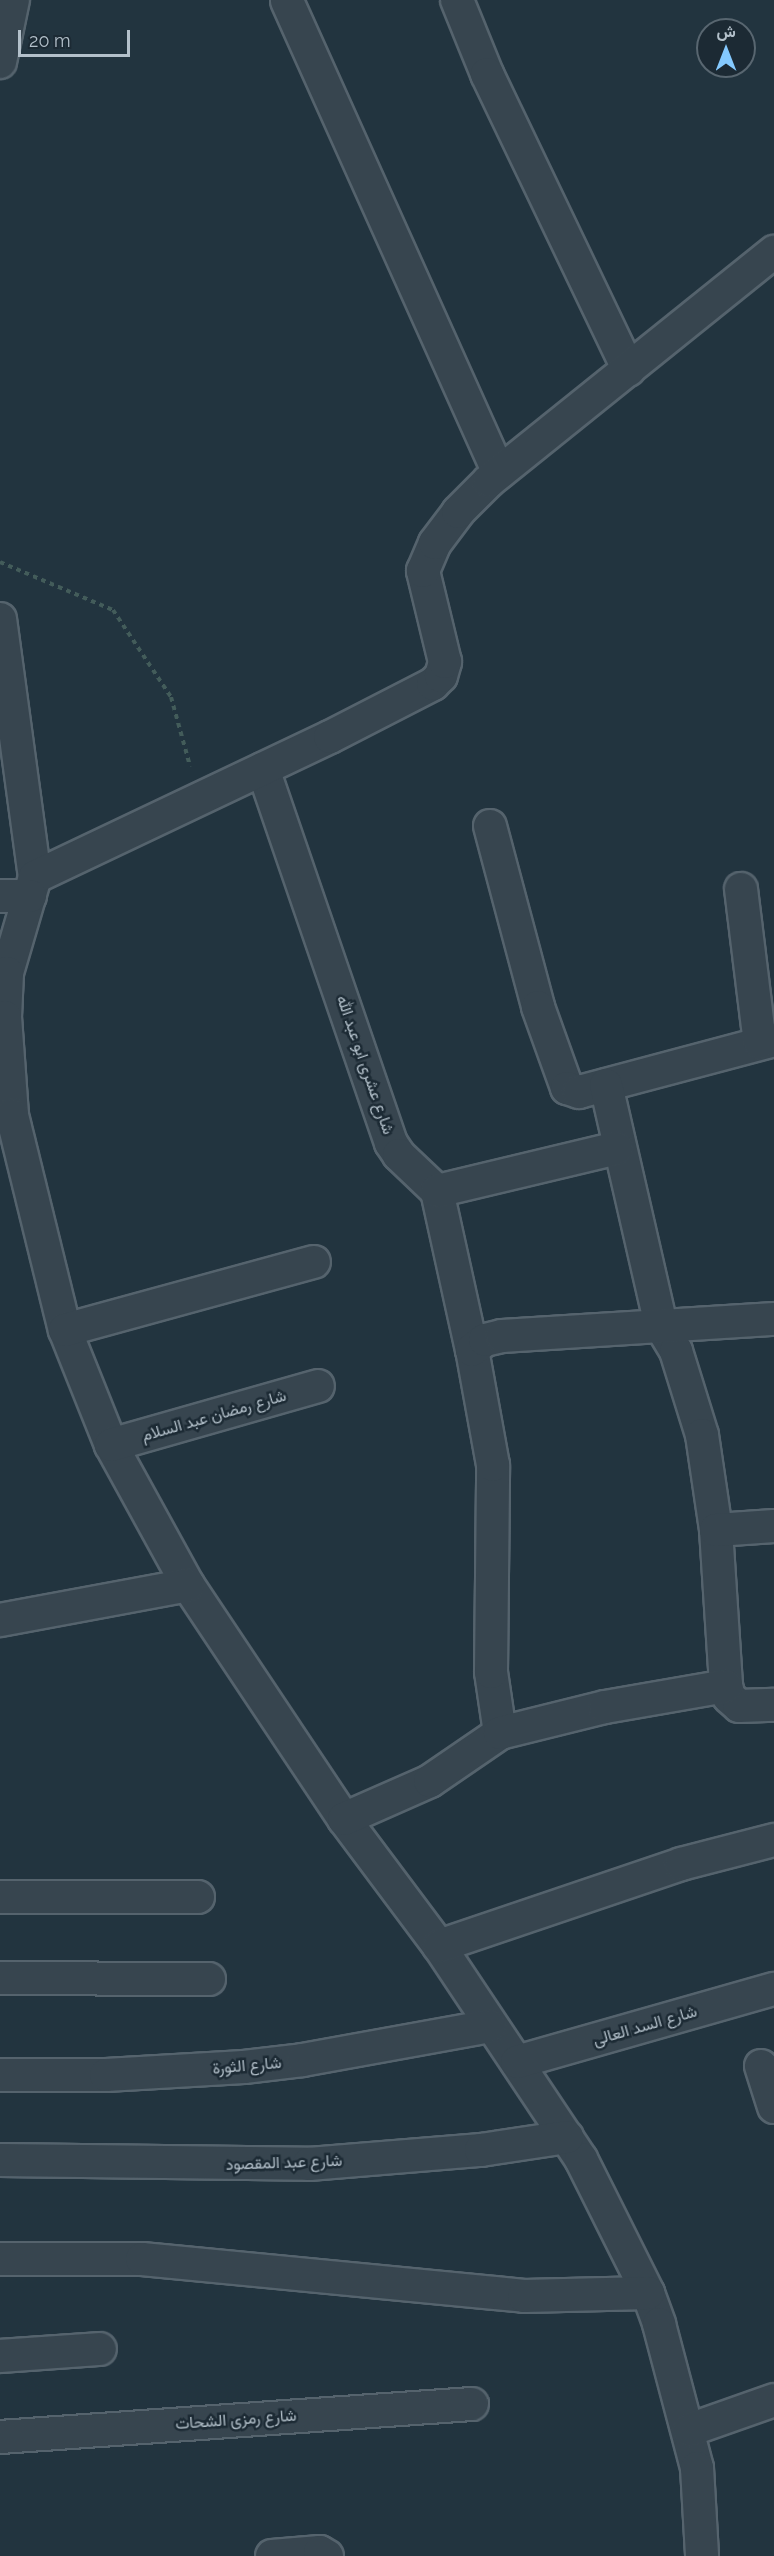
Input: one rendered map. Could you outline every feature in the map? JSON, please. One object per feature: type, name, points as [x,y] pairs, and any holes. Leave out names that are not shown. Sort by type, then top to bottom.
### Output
[{"type":"street","points":[[0,62],[13,0]]},
{"type":"street","points":[[457,0],[501,105],[629,370]]},
{"type":"street","points":[[287,1],[499,473]]},
{"type":"street","points":[[22,889],[396,705],[441,676],[445,662],[425,586],[427,558],[458,512],[499,473],[774,252]]},
{"type":"street","points":[[0,619],[22,889],[7,973],[5,1017],[12,1115],[12,1179],[65,1330],[111,1445],[188,1585],[344,1819],[439,1946],[490,2026],[567,2137],[648,2293],[697,2468],[702,2556]]},
{"type":"street","name":"شارع عشرى ابو عبد الله","points":[[263,769],[391,1143],[399,1155],[437,1191]]},
{"type":"street","points":[[490,826],[538,1007],[562,1081],[572,1092],[767,1042],[741,889]]},
{"type":"street","points":[[606,1085],[617,1148],[661,1326],[676,1351],[702,1435],[716,1530],[726,1686],[729,1697],[739,1706],[774,1705]]},
{"type":"street","points":[[500,1733],[491,1672],[493,1465],[472,1350],[437,1191],[617,1148]]},
{"type":"street","points":[[65,1330],[314,1262]]},
{"type":"street","points":[[472,1350],[485,1340],[502,1336],[774,1319]]},
{"type":"street","name":"شارع رمضان عبد السلام","points":[[111,1445],[318,1386]]},
{"type":"street","points":[[716,1530],[774,1526]]},
{"type":"street","points":[[0,1620],[188,1585]]},
{"type":"street","points":[[344,1819],[429,1781],[500,1733],[605,1707],[726,1686]]},
{"type":"street","points":[[439,1946],[681,1864],[774,1840]]},
{"type":"street","points":[[0,1897],[198,1897]]},
{"type":"street","points":[[0,1978],[209,1979]]},
{"type":"street","name":"شارع السد العالى","points":[[517,2062],[774,1989]]},
{"type":"street","name":"شارع الثورة","points":[[0,2075],[106,2075],[244,2067],[303,2060],[490,2026]]},
{"type":"street","points":[[761,2066],[774,2107]]},
{"type":"street","name":"شارع عبد المقصود","points":[[0,2160],[309,2164],[470,2151],[567,2137]]},
{"type":"street","points":[[0,2259],[142,2259],[524,2296],[648,2293]]},
{"type":"street","points":[[0,2356],[100,2349]]},
{"type":"street","points":[[688,2430],[774,2400]]},
{"type":"street","name":"شارع رمزى الشحات","points":[[0,2437],[472,2404]]},
{"type":"street","points":[[272,2556],[320,2552],[327,2556]]},
{"type":"path","points":[[0,562],[113,610],[171,697],[200,801]]}]
